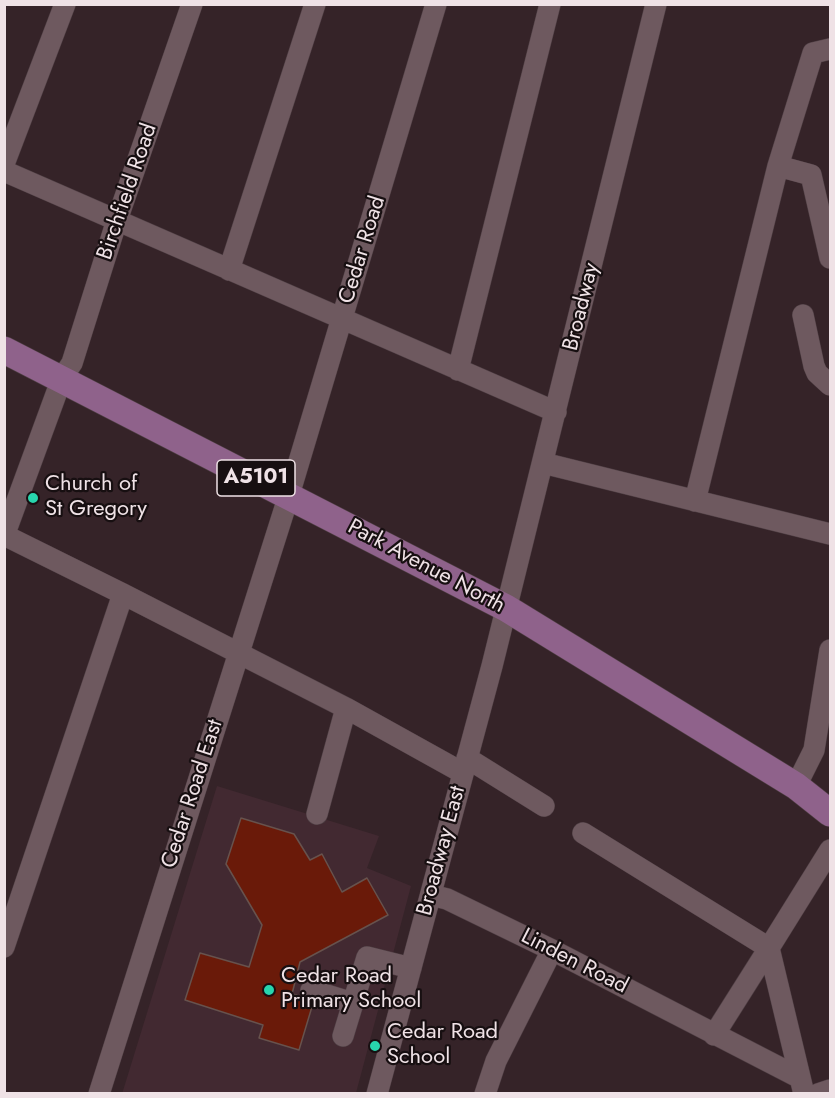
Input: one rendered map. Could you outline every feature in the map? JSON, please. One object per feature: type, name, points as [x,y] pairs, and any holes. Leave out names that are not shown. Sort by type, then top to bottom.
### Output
[{"type":"main road","name":"Park Avenue North","points":[[4,350],[506,608],[796,786],[831,813]]},
{"type":"street","points":[[4,164],[65,4]]},
{"type":"street","name":"Birchfield Road","points":[[5,536],[62,378],[72,363],[117,220],[192,4]]},
{"type":"street","points":[[230,270],[315,4]]},
{"type":"street","name":"Cedar Road","points":[[290,495],[436,4]]},
{"type":"street","points":[[458,370],[550,4]]},
{"type":"street","name":"Broadway","points":[[506,608],[657,4]]},
{"type":"street","points":[[695,501],[778,166],[813,53],[831,49]]},
{"type":"street","points":[[778,166],[811,175],[831,258]]},
{"type":"street","points":[[4,171],[556,412]]},
{"type":"street","points":[[803,315],[817,374],[831,385]]},
{"type":"street","points":[[543,463],[831,534]]},
{"type":"street","name":"Cedar Road East","points":[[99,1094],[290,495]]},
{"type":"street","points":[[5,536],[544,806]]},
{"type":"street","points":[[4,947],[123,594]]},
{"type":"street","name":"Broadway East","points":[[377,1094],[506,608]]},
{"type":"street","points":[[796,786],[814,750],[830,653]]},
{"type":"street","points":[[317,814],[346,708]]},
{"type":"street","points":[[583,833],[769,948],[802,1086]]},
{"type":"street","points":[[714,1035],[831,850]]},
{"type":"street","name":"Linden Road","points":[[431,895],[447,899],[552,950],[714,1035],[802,1086]]},
{"type":"street","points":[[485,1094],[496,1061],[552,950]]},
{"type":"street","points":[[343,1036],[367,957],[411,968]]},
{"type":"street","points":[[311,990],[353,1003]]},
{"type":"street","points":[[818,1094],[831,1090]]},
{"type":"shaded area","name":"Cedar Road Primary School","points":[[217,786],[379,836],[367,868],[411,886],[356,1093],[122,1094]]},
{"type":"building","name":"Cedar Road Primary School","points":[[241,818],[294,834],[310,860],[322,854],[342,892],[367,878],[388,915],[300,962],[292,994],[314,1000],[299,1050],[259,1038],[263,1025],[185,1000],[200,953],[249,967],[262,925],[226,864]]},
{"type":"place","name":"Church of St Gregory","points":[[33,498]]},
{"type":"place","name":"Cedar Road Primary School","points":[[269,990]]},
{"type":"place","name":"Cedar Road School","points":[[375,1046]]}]
